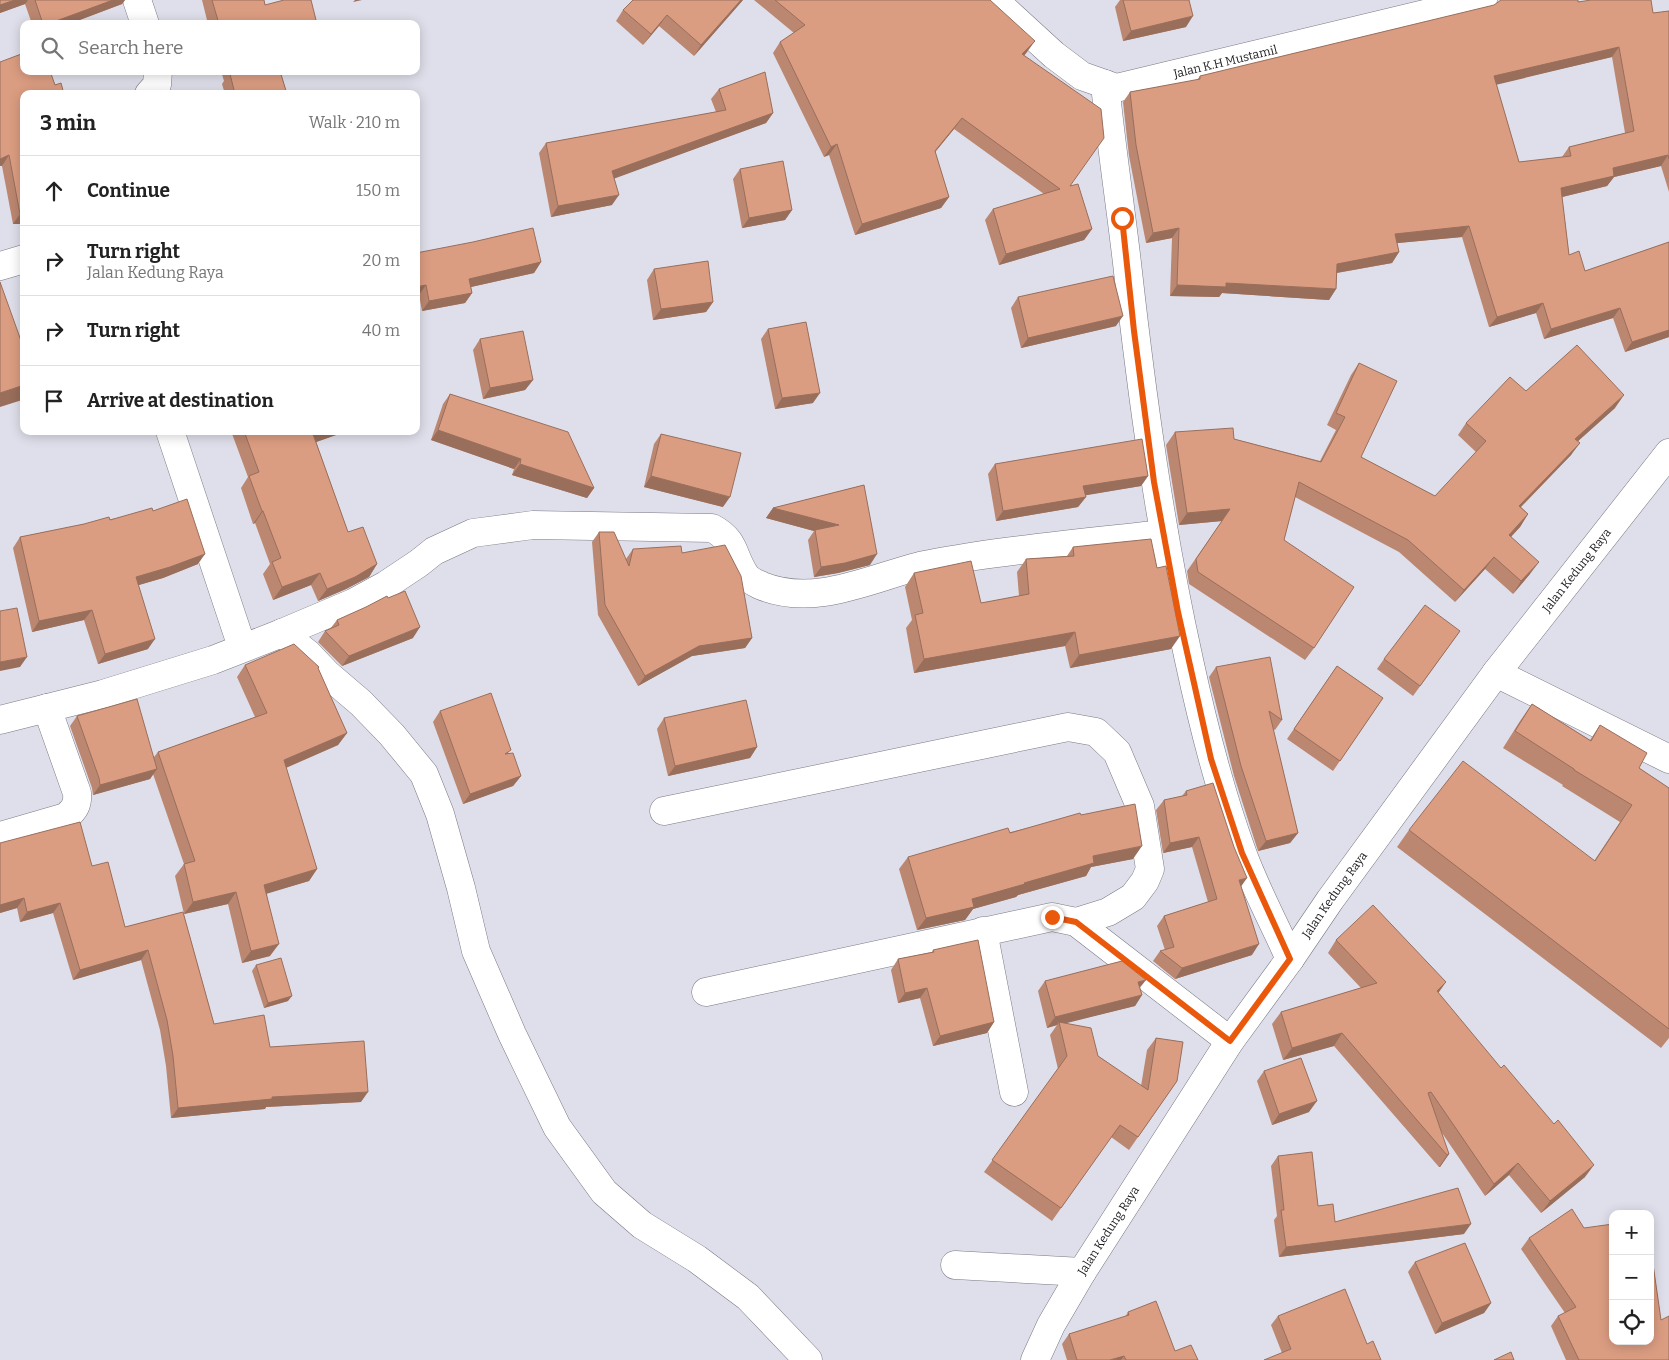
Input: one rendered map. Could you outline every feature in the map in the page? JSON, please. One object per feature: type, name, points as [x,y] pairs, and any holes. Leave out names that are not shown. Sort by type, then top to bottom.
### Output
[{"type":"street","points":[[138,0],[143,20]]},
{"type":"street","name":"Jalan K.H Mustamil","points":[[994,0],[1054,55],[1082,76],[1116,88],[1483,0]]},
{"type":"street","points":[[153,90],[157,86],[158,75]]},
{"type":"street","points":[[1105,84],[1154,482],[1180,621],[1211,759],[1242,853],[1290,959]]},
{"type":"street","points":[[0,266],[20,260]]},
{"type":"street","points":[[171,435],[242,647]]},
{"type":"street","name":"Jalan Kedung Raya","points":[[1036,1360],[1051,1325],[1082,1272],[1230,1041],[1290,959],[1330,900],[1496,673],[1669,453]]},
{"type":"street","points":[[0,720],[103,694],[213,660],[352,603],[386,585],[434,551],[473,533],[532,524],[712,528],[724,535],[732,546],[746,576],[753,582],[774,590],[802,594],[842,589],[920,566],[975,556],[1164,534]]},
{"type":"street","points":[[282,632],[361,703],[392,735],[424,774],[440,814],[461,888],[476,951],[508,1026],[557,1127],[604,1192],[642,1226],[697,1259],[748,1297],[808,1360]]},
{"type":"street","points":[[1496,673],[1669,760]]},
{"type":"street","points":[[0,836],[66,816],[78,802],[77,793],[47,708]]},
{"type":"street","points":[[664,811],[1068,727],[1096,732],[1117,752],[1140,806],[1150,869],[1145,881],[1133,897],[1108,912],[1076,922]]},
{"type":"street","points":[[706,992],[1052,917],[1076,922],[1230,1041]]},
{"type":"street","points":[[983,931],[1014,1092]]},
{"type":"street","points":[[955,1265],[1082,1272]]},
{"type":"building","points":[[0,0],[15,0],[0,5]]},
{"type":"building","points":[[35,0],[113,0],[59,20],[42,20]]},
{"type":"building","points":[[212,0],[264,0],[265,5],[284,0],[311,0],[316,20],[218,20]]},
{"type":"building","points":[[633,0],[741,0],[701,45],[667,15],[651,34],[623,10]]},
{"type":"building","points":[[775,0],[990,0],[1035,41],[1022,54],[1101,109],[1104,138],[1070,186],[1078,184],[1092,229],[1006,254],[993,209],[1060,189],[962,118],[935,151],[949,197],[862,224],[837,144],[831,147],[780,42],[805,25]]},
{"type":"building","points":[[1123,0],[1189,0],[1193,16],[1131,31]]},
{"type":"building","points":[[1501,0],[1578,0],[1578,2],[1591,0],[1651,0],[1653,13],[1669,11],[1669,159],[1668,155],[1613,168],[1614,176],[1561,188],[1569,255],[1579,251],[1585,271],[1669,242],[1669,330],[1632,342],[1620,308],[1551,329],[1543,303],[1497,317],[1469,226],[1395,234],[1399,252],[1337,264],[1336,289],[1226,283],[1226,287],[1177,285],[1179,228],[1153,233],[1136,145],[1130,92],[1200,79],[1200,76],[1494,5]],"holes":[[[1619,47],[1634,131],[1569,147],[1571,156],[1519,162],[1494,76]]]},
{"type":"building","points":[[20,54],[20,75],[51,75],[55,85],[61,83],[63,90],[20,90],[20,214],[9,155],[0,159],[0,62]]},
{"type":"building","points":[[765,72],[773,113],[612,171],[619,195],[558,206],[546,143],[726,110],[719,89]]},
{"type":"building","points":[[230,75],[281,75],[286,90],[234,90]]},
{"type":"building","points":[[783,161],[792,210],[749,218],[740,169]]},
{"type":"building","points":[[533,228],[541,262],[469,279],[472,293],[429,301],[426,285],[420,286],[420,252]]},
{"type":"building","points":[[708,261],[713,302],[661,309],[654,269]]},
{"type":"building","points":[[1113,276],[1123,316],[1028,338],[1018,297]]},
{"type":"building","points":[[0,282],[20,338],[20,386],[0,393]]},
{"type":"building","points":[[806,322],[820,393],[782,398],[768,329]]},
{"type":"building","points":[[523,331],[533,380],[490,388],[480,339]]},
{"type":"building","points":[[1577,345],[1624,395],[1575,439],[1580,443],[1519,506],[1528,514],[1509,535],[1539,562],[1521,581],[1494,557],[1464,590],[1408,540],[1299,482],[1284,540],[1354,587],[1314,648],[1198,572],[1196,559],[1230,509],[1187,513],[1175,432],[1233,428],[1234,439],[1321,462],[1345,417],[1336,413],[1359,363],[1397,381],[1361,457],[1435,496],[1486,441],[1466,423],[1510,377],[1526,391]]},
{"type":"building","points":[[450,394],[568,432],[594,488],[520,464],[521,459],[438,430]]},
{"type":"building","points":[[661,434],[741,453],[730,497],[651,476]]},
{"type":"building","points":[[245,435],[313,435],[348,532],[363,527],[377,564],[355,577],[327,589],[320,573],[282,587],[272,562],[281,558],[249,476],[259,472]]},
{"type":"building","points":[[1142,439],[1148,476],[1083,486],[1086,497],[1003,511],[995,464]]},
{"type":"building","points":[[864,485],[877,554],[845,563],[821,567],[815,530],[839,525],[773,508]]},
{"type":"building","points":[[187,499],[205,554],[136,577],[155,639],[105,654],[92,610],[39,621],[20,537],[109,517],[110,520],[152,508],[153,511]]},
{"type":"building","points":[[599,532],[614,532],[629,566],[633,549],[681,546],[682,553],[725,545],[741,576],[752,638],[699,646],[645,676],[605,605]]},
{"type":"building","points":[[1151,539],[1157,568],[1166,566],[1180,636],[1079,655],[1075,632],[924,659],[915,615],[923,613],[914,573],[971,561],[981,603],[1029,594],[1026,559],[1074,556],[1073,547]]},
{"type":"building","points":[[405,591],[420,627],[349,656],[325,631],[339,625],[337,620],[387,596],[388,598]]},
{"type":"building","points":[[1425,605],[1460,631],[1420,686],[1384,659]]},
{"type":"building","points":[[17,608],[27,657],[0,662],[0,611]]},
{"type":"building","points":[[294,644],[319,667],[347,733],[284,760],[317,869],[264,885],[279,944],[251,951],[236,892],[193,902],[184,864],[195,861],[158,752],[267,713],[245,665]]},
{"type":"building","points":[[1270,657],[1282,720],[1269,711],[1298,833],[1266,841],[1241,766],[1216,667]]},
{"type":"building","points":[[1337,666],[1383,698],[1340,761],[1294,729]]},
{"type":"building","points":[[491,693],[511,750],[505,754],[513,753],[521,776],[470,794],[440,711]]},
{"type":"building","points":[[137,699],[157,769],[100,785],[77,716]]},
{"type":"building","points":[[746,700],[757,747],[675,766],[664,718]]},
{"type":"building","points":[[1532,704],[1591,741],[1600,725],[1647,753],[1639,768],[1669,788],[1669,1029],[1409,830],[1463,761],[1595,861],[1632,805],[1515,731]]},
{"type":"building","points":[[1213,783],[1234,847],[1247,878],[1239,880],[1259,944],[1182,968],[1160,951],[1174,947],[1164,916],[1217,899],[1199,837],[1170,843],[1164,800],[1187,795],[1186,791]]},
{"type":"building","points":[[1135,804],[1142,846],[1093,856],[1094,863],[972,899],[974,907],[926,918],[908,857],[1008,828],[1010,833],[1080,813],[1081,815]]},
{"type":"building","points":[[80,822],[92,866],[108,862],[125,927],[183,912],[214,1024],[264,1015],[270,1047],[364,1041],[368,1092],[272,1097],[272,1099],[178,1108],[167,1020],[148,950],[80,970],[60,903],[27,912],[24,898],[0,905],[0,843]]},
{"type":"building","points":[[1373,905],[1446,982],[1437,991],[1501,1068],[1504,1065],[1554,1124],[1558,1120],[1594,1165],[1550,1201],[1518,1163],[1494,1184],[1431,1092],[1428,1093],[1449,1154],[1447,1155],[1342,1033],[1292,1048],[1281,1012],[1377,983],[1336,940]]},
{"type":"building","points":[[978,940],[994,1022],[940,1036],[927,988],[905,993],[898,959],[934,952],[933,950]]},
{"type":"building","points":[[281,958],[292,996],[268,1003],[256,965]]},
{"type":"building","points":[[1122,961],[1146,980],[1138,982],[1142,995],[1055,1017],[1045,981]]},
{"type":"building","points":[[1059,1022],[1091,1028],[1098,1056],[1148,1090],[1156,1038],[1183,1042],[1177,1081],[1138,1137],[1120,1125],[1061,1208],[992,1160],[1067,1056]]},
{"type":"building","points":[[1301,1058],[1317,1101],[1279,1114],[1264,1071]]},
{"type":"building","points":[[1312,1152],[1318,1206],[1333,1204],[1335,1222],[1458,1188],[1471,1224],[1286,1247],[1281,1210],[1284,1210],[1278,1156]]},
{"type":"building","points":[[1572,1209],[1584,1228],[1609,1225],[1609,1345],[1654,1345],[1654,1271],[1661,1320],[1669,1316],[1669,1360],[1579,1360],[1558,1316],[1576,1307],[1529,1238]]},
{"type":"building","points":[[1465,1243],[1491,1303],[1442,1323],[1415,1262]]},
{"type":"building","points":[[1345,1289],[1367,1344],[1373,1341],[1381,1360],[1264,1360],[1291,1349],[1278,1316]]},
{"type":"building","points":[[1156,1301],[1175,1351],[1191,1345],[1198,1360],[1126,1360],[1124,1356],[1110,1360],[1077,1360],[1069,1334],[1129,1315],[1128,1312]]},
{"type":"building","points":[[1511,1352],[1514,1360],[1494,1360]]},
{"type":"route","points":[[1052,917],[1076,922],[1230,1041],[1290,959],[1242,853],[1211,759],[1178,612],[1154,482],[1134,331],[1122,218]]}]
